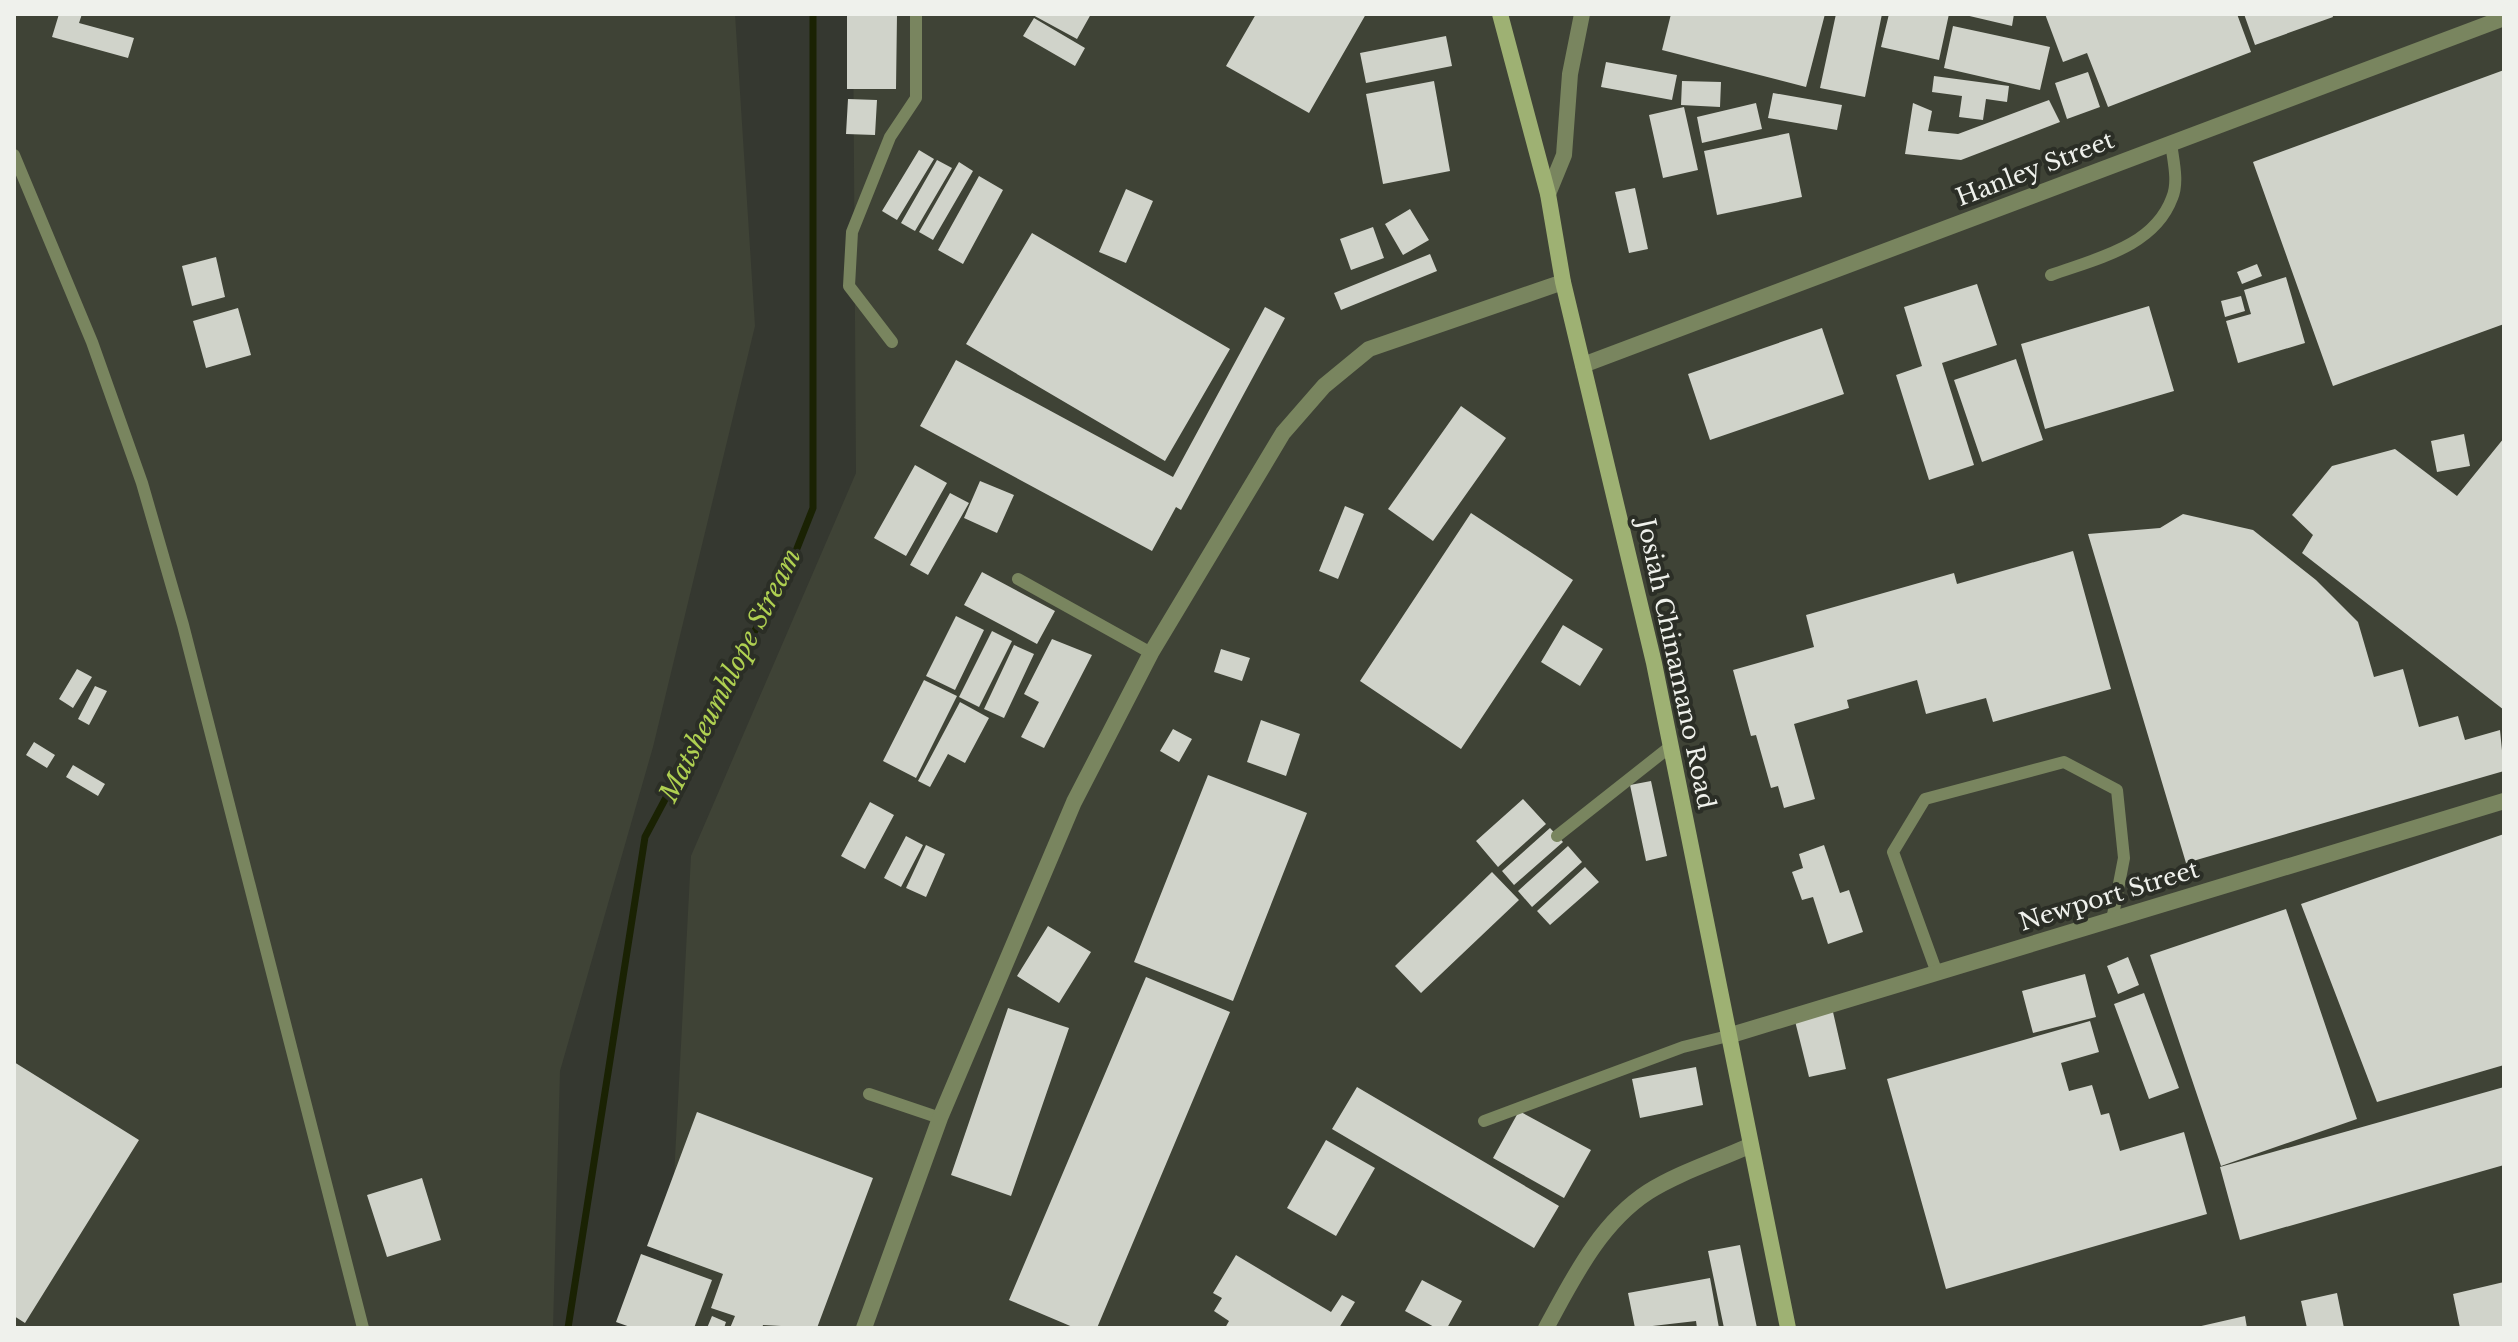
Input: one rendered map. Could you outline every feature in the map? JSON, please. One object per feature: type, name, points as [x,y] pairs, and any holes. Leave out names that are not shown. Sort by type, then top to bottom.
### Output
[{"type":"street","name":"Josiah Chinamano Road","points":[[1500,14],[1548,194],[1563,282],[1671,746],[1788,1328]]},
{"type":"street","points":[[1548,194],[1564,155],[1570,74],[1582,14]]},
{"type":"street","name":"Hanley Street","points":[[1583,365],[2504,18]]},
{"type":"street","points":[[864,1328],[940,1118],[1074,802],[1151,653],[1283,433],[1324,386],[1369,349],[1563,282]]},
{"type":"street","name":"Newport Street","points":[[1728,1036],[2504,801]]},
{"type":"street","points":[[1546,1328],[1581,1265],[1609,1226],[1648,1192],[1749,1146]]},
{"type":"lane","points":[[892,342],[849,286],[849,248],[852,232],[890,137],[916,98],[916,14]]},
{"type":"lane","points":[[2051,275],[2122,249],[2155,227],[2173,197],[2171,143]]},
{"type":"lane","points":[[14,155],[92,342],[142,483],[187,641],[363,1328]]},
{"type":"lane","points":[[1018,579],[1151,653]]},
{"type":"lane","points":[[1557,836],[1671,746]]},
{"type":"lane","points":[[1937,973],[1893,852],[1925,799],[2064,762],[2117,790],[2124,858],[2112,920]]},
{"type":"lane","points":[[1484,1121],[1683,1047],[1728,1036]]},
{"type":"lane","points":[[869,1094],[940,1118]]},
{"type":"shaded area","points":[[14,14],[735,14],[755,326],[653,747],[560,1071],[553,1328],[14,1328]]},
{"type":"shaded area","points":[[853,14],[2504,14],[2504,1328],[666,1328],[691,856],[856,473]]},
{"type":"building","points":[[59,14],[82,14],[79,23],[134,38],[128,58],[52,37]]},
{"type":"building","points":[[847,14],[897,14],[896,89],[847,89]]},
{"type":"building","points":[[1031,14],[1091,14],[1077,39]]},
{"type":"building","points":[[1256,14],[1366,14],[1309,113],[1226,66]]},
{"type":"building","points":[[1671,14],[1825,14],[1806,87],[1662,50]]},
{"type":"building","points":[[1836,14],[1882,14],[1865,97],[1820,88]]},
{"type":"building","points":[[1889,14],[1949,14],[1939,60],[1881,47]]},
{"type":"building","points":[[1961,14],[2014,14],[2012,26]]},
{"type":"building","points":[[2045,14],[2237,14],[2251,52],[2108,107],[2087,53],[2063,62]]},
{"type":"building","points":[[2244,14],[2332,14],[2333,17],[2255,45]]},
{"type":"building","points":[[1034,18],[1085,48],[1075,66],[1023,36]]},
{"type":"building","points":[[1953,26],[2050,47],[2040,90],[1944,68]]},
{"type":"building","points":[[1446,36],[1452,66],[1366,83],[1360,53]]},
{"type":"building","points":[[1606,62],[1677,75],[1672,100],[1601,87]]},
{"type":"building","points":[[2504,70],[2504,324],[2333,386],[2253,162]]},
{"type":"building","points":[[2088,72],[2100,107],[2067,119],[2055,83]]},
{"type":"building","points":[[1934,76],[2009,86],[2007,102],[1986,99],[1983,120],[1959,117],[1962,96],[1932,92]]},
{"type":"building","points":[[1434,81],[1450,171],[1383,184],[1366,94]]},
{"type":"building","points":[[1682,81],[1721,82],[1720,107],[1681,105]]},
{"type":"building","points":[[1773,93],[1842,105],[1837,130],[1768,118]]},
{"type":"building","points":[[848,99],[877,100],[875,135],[846,134]]},
{"type":"building","points":[[2049,100],[2060,122],[1961,160],[1905,154],[1913,103],[1932,111],[1928,131],[1958,134]]},
{"type":"building","points":[[1756,103],[1762,129],[1702,143],[1697,117]]},
{"type":"building","points":[[1684,107],[1698,170],[1663,178],[1649,115]]},
{"type":"building","points":[[1789,133],[1802,197],[1717,215],[1704,151]]},
{"type":"building","points":[[919,150],[934,159],[897,220],[882,211]]},
{"type":"building","points":[[937,160],[952,168],[915,231],[901,223]]},
{"type":"building","points":[[959,162],[973,171],[933,240],[919,232]]},
{"type":"building","points":[[979,176],[1003,190],[963,264],[938,250]]},
{"type":"building","points":[[1635,188],[1648,249],[1629,253],[1615,192]]},
{"type":"building","points":[[1126,189],[1153,201],[1126,263],[1099,252]]},
{"type":"building","points":[[1410,209],[1429,240],[1403,255],[1385,224]]},
{"type":"building","points":[[1373,227],[1384,258],[1351,270],[1340,239]]},
{"type":"building","points":[[1032,233],[1230,349],[1165,461],[966,344]]},
{"type":"building","points":[[1430,254],[1437,271],[1341,310],[1334,293]]},
{"type":"building","points":[[216,257],[225,297],[192,306],[182,266]]},
{"type":"building","points":[[2257,264],[2262,276],[2242,284],[2237,272]]},
{"type":"building","points":[[2286,277],[2305,343],[2238,363],[2226,321],[2251,314],[2244,290]]},
{"type":"building","points":[[1977,284],[1997,345],[1942,363],[1974,465],[1929,480],[1896,375],[1922,366],[1904,307]]},
{"type":"building","points":[[2241,296],[2245,311],[2225,317],[2221,301]]},
{"type":"building","points":[[2149,306],[2174,391],[2045,429],[2021,344]]},
{"type":"building","points":[[1265,307],[1285,318],[1181,510],[1176,507],[1152,551],[920,426],[956,360],[1173,477]]},
{"type":"building","points":[[238,308],[251,355],[206,368],[193,321]]},
{"type":"building","points":[[1822,328],[1844,394],[1710,440],[1688,374]]},
{"type":"building","points":[[2016,359],[2043,440],[1982,462],[1954,380]]},
{"type":"building","points":[[1461,406],[1506,438],[1433,541],[1388,509]]},
{"type":"building","points":[[2464,434],[2470,466],[2437,472],[2431,441]]},
{"type":"building","points":[[2504,438],[2504,710],[2302,553],[2313,535],[2292,515],[2332,466],[2395,449],[2457,496]]},
{"type":"building","points":[[915,465],[947,483],[906,556],[874,538]]},
{"type":"building","points":[[980,481],[1014,495],[997,533],[964,518]]},
{"type":"building","points":[[950,493],[969,503],[928,575],[910,565]]},
{"type":"building","points":[[1345,506],[1364,514],[1338,579],[1319,571]]},
{"type":"building","points":[[1471,513],[1573,580],[1461,749],[1360,681]]},
{"type":"building","points":[[2183,514],[2253,530],[2316,580],[2358,622],[2374,677],[2403,669],[2419,727],[2458,716],[2465,740],[2500,730],[2504,771],[2186,863],[2088,534],[2160,528]]},
{"type":"building","points":[[2073,551],[2111,689],[1993,722],[1986,698],[1926,714],[1917,680],[1847,700],[1849,708],[1794,724],[1815,799],[1784,808],[1778,786],[1771,788],[1756,735],[1751,736],[1733,670],[1814,647],[1806,615],[1954,573],[1957,584]]},
{"type":"building","points":[[982,572],[1055,611],[1037,644],[964,605]]},
{"type":"building","points":[[956,616],[984,630],[955,690],[926,676]]},
{"type":"building","points":[[1563,625],[1603,649],[1580,686],[1541,662]]},
{"type":"building","points":[[992,631],[1012,641],[979,707],[959,697]]},
{"type":"building","points":[[1052,639],[1092,655],[1044,748],[1021,737],[1039,702],[1024,694]]},
{"type":"building","points":[[1014,645],[1034,654],[1004,718],[984,709]]},
{"type":"building","points":[[1221,649],[1250,658],[1242,681],[1214,672]]},
{"type":"building","points":[[77,669],[92,677],[73,708],[59,699]]},
{"type":"building","points":[[924,680],[957,696],[916,778],[883,761]]},
{"type":"building","points":[[95,686],[107,691],[89,725],[78,719]]},
{"type":"building","points":[[960,702],[989,718],[965,763],[948,754],[930,787],[918,781]]},
{"type":"building","points":[[1261,720],[1300,734],[1286,776],[1247,762]]},
{"type":"building","points":[[1173,729],[1192,739],[1179,762],[1160,751]]},
{"type":"building","points":[[34,742],[55,755],[47,768],[26,755]]},
{"type":"building","points":[[73,765],[105,784],[98,796],[66,777]]},
{"type":"building","points":[[1208,775],[1307,813],[1233,1001],[1134,962]]},
{"type":"building","points":[[1651,781],[1667,856],[1646,861],[1630,785]]},
{"type":"building","points":[[1523,799],[1546,824],[1498,867],[1476,841]]},
{"type":"building","points":[[870,802],[894,815],[865,869],[841,856]]},
{"type":"building","points":[[1550,828],[1563,842],[1514,885],[1502,871]]},
{"type":"building","points":[[2504,834],[2504,1065],[2377,1102],[2301,904]]},
{"type":"building","points":[[906,836],[923,845],[901,887],[884,878]]},
{"type":"building","points":[[926,845],[945,854],[926,897],[906,888]]},
{"type":"building","points":[[1824,845],[1840,893],[1849,890],[1863,932],[1828,944],[1813,897],[1802,900],[1792,872],[1803,868],[1799,854]]},
{"type":"building","points":[[1568,846],[1582,862],[1532,907],[1518,891]]},
{"type":"building","points":[[1585,867],[1599,882],[1550,925],[1537,911]]},
{"type":"building","points":[[1492,872],[1519,900],[1421,993],[1395,966]]},
{"type":"building","points":[[2286,909],[2357,1119],[2221,1166],[2150,955]]},
{"type":"building","points":[[1048,926],[1091,952],[1059,1003],[1017,976]]},
{"type":"building","points":[[2128,957],[2139,985],[2118,994],[2107,966]]},
{"type":"building","points":[[2085,974],[2096,1017],[2033,1033],[2022,991]]},
{"type":"building","points":[[1146,977],[1230,1012],[1097,1328],[1075,1328],[1009,1300]]},
{"type":"building","points":[[2144,993],[2179,1088],[2149,1099],[2114,1004]]},
{"type":"building","points":[[1008,1008],[1069,1028],[1011,1196],[951,1175]]},
{"type":"building","points":[[1833,1012],[1846,1069],[1809,1077],[1795,1021]]},
{"type":"building","points":[[2090,1021],[2099,1052],[2061,1063],[2069,1091],[2092,1085],[2101,1115],[2109,1113],[2120,1151],[2184,1132],[2207,1214],[1946,1289],[1887,1079]]},
{"type":"building","points":[[14,1062],[139,1140],[25,1323],[14,1316]]},
{"type":"building","points":[[1696,1067],[1703,1105],[1640,1118],[1632,1079]]},
{"type":"building","points":[[1357,1087],[1559,1206],[1534,1248],[1332,1129]]},
{"type":"building","points":[[2504,1087],[2504,1165],[2240,1240],[2220,1167]]},
{"type":"building","points":[[1519,1111],[1591,1150],[1564,1198],[1493,1158]]},
{"type":"building","points":[[697,1112],[873,1178],[817,1328],[763,1325],[762,1328],[730,1328],[735,1316],[711,1308],[723,1274],[647,1246]]},
{"type":"building","points":[[1326,1140],[1375,1168],[1336,1236],[1287,1208]]},
{"type":"building","points":[[422,1178],[441,1240],[387,1257],[367,1195]]},
{"type":"building","points":[[1740,1245],[1757,1328],[1724,1328],[1708,1251]]},
{"type":"building","points":[[641,1254],[712,1280],[694,1328],[633,1328],[616,1322]]},
{"type":"building","points":[[1236,1255],[1331,1312],[1342,1295],[1355,1302],[1339,1328],[1225,1328],[1229,1321],[1214,1311],[1222,1298],[1213,1293]]},
{"type":"building","points":[[1710,1278],[1719,1328],[1697,1328],[1696,1321],[1635,1328],[1628,1293]]},
{"type":"building","points":[[1422,1280],[1462,1301],[1447,1328],[1436,1328],[1405,1311]]},
{"type":"building","points":[[2504,1282],[2504,1328],[2460,1328],[2453,1294]]},
{"type":"building","points":[[2337,1293],[2344,1328],[2307,1328],[2301,1301]]},
{"type":"building","points":[[712,1316],[726,1322],[724,1328],[707,1328]]},
{"type":"building","points":[[2245,1316],[2247,1328],[2197,1327]]},
{"type":"waterway","name":"Matsheumhlope Stream","points":[[568,1328],[645,837],[792,561],[813,508],[813,14]]}]
